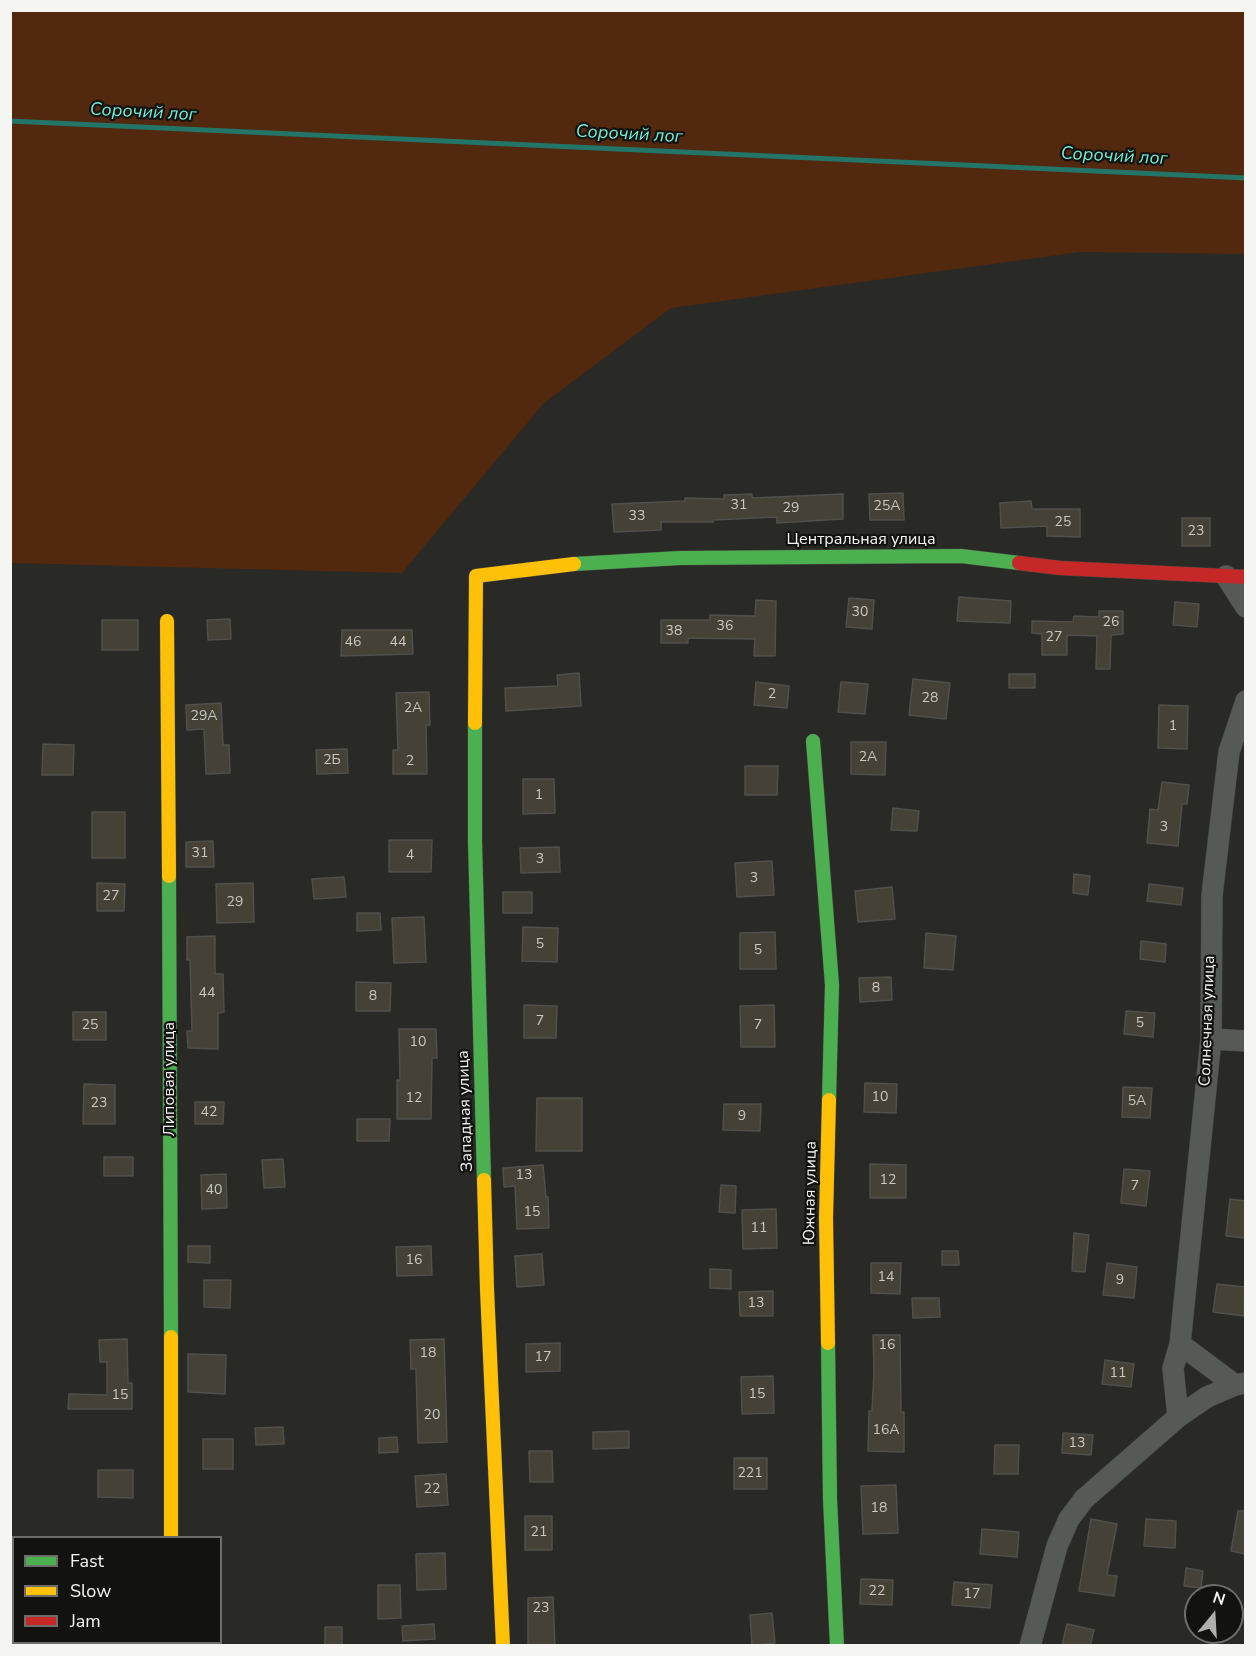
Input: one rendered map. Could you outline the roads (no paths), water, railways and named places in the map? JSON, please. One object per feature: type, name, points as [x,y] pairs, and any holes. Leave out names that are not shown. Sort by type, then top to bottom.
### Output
[{"type":"street","name":"Центральная улица","points":[[476,576],[566,564],[680,558],[961,556],[1060,568],[1236,576]]},
{"type":"street","name":"Западная улица","points":[[476,576],[475,841],[486,1289],[502,1646]]},
{"type":"street","points":[[1236,576],[1245,607]]},
{"type":"street","name":"Липовая улица","points":[[167,621],[171,1536]]},
{"type":"street","name":"Солнечная улица","points":[[1178,1417],[1173,1368],[1180,1344],[1211,1039],[1212,895],[1245,701]]},
{"type":"street","name":"Южная улица","points":[[813,741],[832,985],[826,1218],[830,1499],[837,1646]]},
{"type":"street","points":[[1211,1039],[1245,1041]]},
{"type":"street","points":[[1180,1344],[1240,1384]]},
{"type":"street","points":[[1030,1646],[1057,1546],[1069,1520],[1084,1499],[1178,1417],[1207,1397],[1240,1384]]},
{"type":"waterway","name":"Сорочий лог","points":[[10,121],[1246,178]]}]
